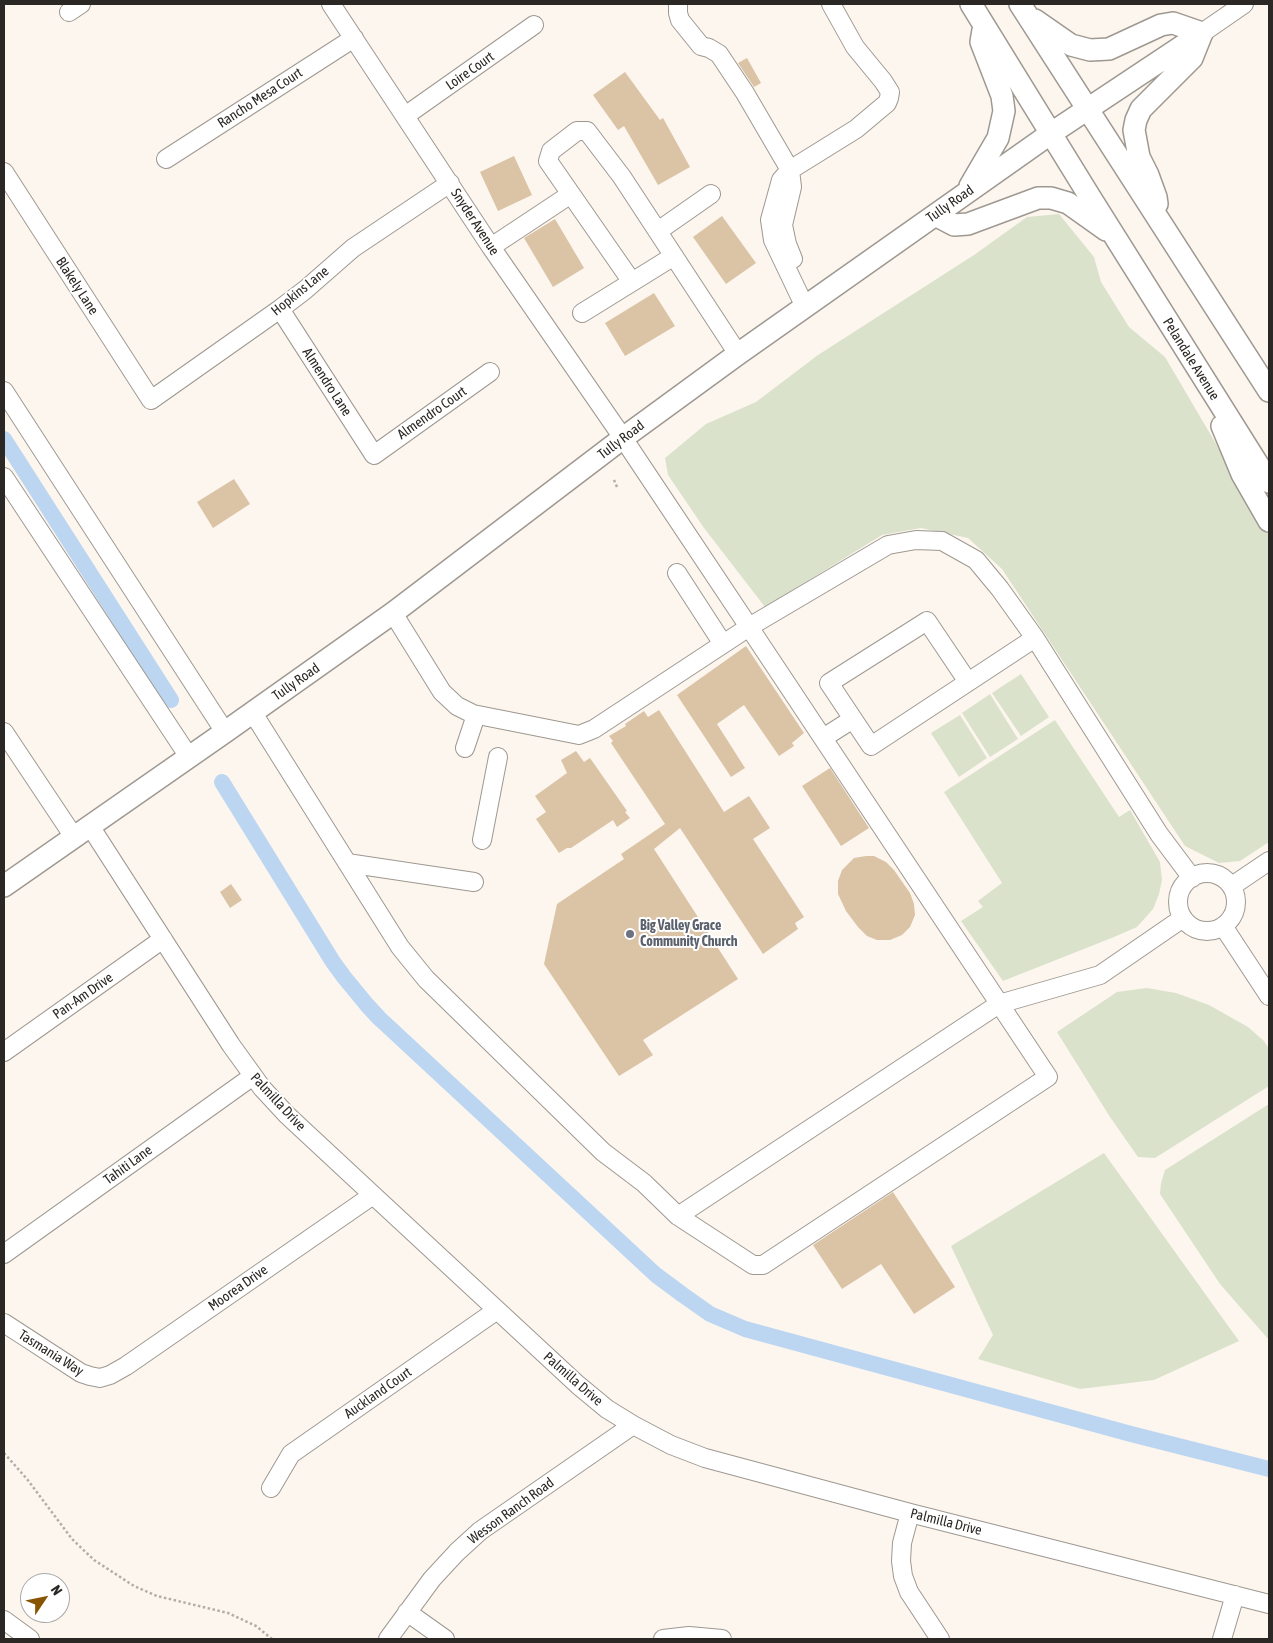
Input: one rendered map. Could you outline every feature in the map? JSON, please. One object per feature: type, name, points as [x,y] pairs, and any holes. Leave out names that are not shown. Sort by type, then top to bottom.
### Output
[{"type":"main road","name":"Pelandale Avenue","points":[[971,4],[1050,134],[1269,482]]},
{"type":"main road","points":[[1022,7],[1046,28],[1071,45],[1090,50],[1109,49],[1161,25],[1173,23],[1202,33],[1192,58],[1141,109],[1136,120],[1134,130],[1138,157],[1156,197],[1160,222]]},
{"type":"main road","points":[[1022,7],[1269,391]]},
{"type":"main road","points":[[935,215],[970,186],[998,138],[1003,121],[1004,102],[981,42],[983,22]]},
{"type":"main road","name":"Tully Road","points":[[4,886],[393,613],[623,438],[738,354],[1050,134],[1202,33]]},
{"type":"main road","name":"Pelandale Avenue","points":[[935,215],[954,225],[968,224],[990,218],[1038,198],[1051,198],[1068,203],[1113,235]]},
{"type":"main road","points":[[1199,373],[1242,474],[1269,521]]},
{"type":"street","name":"Snyder Avenue","points":[[331,4],[491,247],[623,438],[1048,1077],[763,1265],[753,1265],[678,1216]]},
{"type":"street","points":[[678,4],[680,20],[701,46],[719,54],[745,93],[790,170]]},
{"type":"street","points":[[810,303],[773,240],[770,220],[781,180],[790,170],[856,129],[887,103],[890,92],[855,47],[831,4]]},
{"type":"street","name":"Tully Road","points":[[1202,33],[1244,4]]},
{"type":"street","name":"Loire Court","points":[[405,116],[534,25]]},
{"type":"street","name":"Rancho Mesa Court","points":[[166,159],[354,38]]},
{"type":"street","points":[[632,282],[548,161],[551,151],[577,131],[586,131],[622,177],[738,354]]},
{"type":"street","name":"Blakely Lane","points":[[4,172],[151,400]]},
{"type":"street","name":"Hopkins Lane","points":[[151,400],[280,309],[353,248],[450,183]]},
{"type":"street","points":[[491,247],[571,194]]},
{"type":"street","points":[[658,231],[711,194]]},
{"type":"street","points":[[582,313],[674,256]]},
{"type":"street","name":"Almendro Lane","points":[[280,309],[374,455]]},
{"type":"street","name":"Almendro Court","points":[[374,455],[490,372]]},
{"type":"street","points":[[4,391],[225,732]]},
{"type":"street","points":[[4,477],[189,757]]},
{"type":"street","points":[[393,613],[442,692],[457,706],[476,715],[579,735],[594,729],[749,627],[888,544],[916,540],[942,541],[976,560],[1000,589],[1035,638],[1159,834],[1192,878]]},
{"type":"street","points":[[678,573],[723,644]]},
{"type":"street","points":[[968,682],[927,621],[829,683],[872,746],[1035,638]]},
{"type":"street","points":[[253,713],[400,947],[426,978],[603,1152],[644,1183],[678,1216],[999,1004],[1100,975],[1183,918]]},
{"type":"street","points":[[465,748],[476,715]]},
{"type":"street","points":[[823,738],[853,719]]},
{"type":"street","name":"Palmilla Drive","points":[[4,732],[163,939],[230,1045],[253,1076],[287,1115],[578,1385],[607,1408],[632,1425],[671,1445],[705,1458],[910,1513],[1269,1604]]},
{"type":"street","points":[[482,840],[498,756]]},
{"type":"street","points":[[1232,886],[1269,861]]},
{"type":"street","points":[[347,863],[474,882]]},
{"type":"street","points":[[1203,873],[1211,873],[1226,880],[1232,886],[1236,902],[1235,910],[1232,917],[1223,926],[1212,930],[1203,930],[1189,924],[1183,918],[1178,902],[1183,886],[1192,878],[1203,873]]},
{"type":"street","points":[[1223,926],[1269,996]]},
{"type":"street","name":"Pan-Am Drive","points":[[4,1052],[163,939]]},
{"type":"street","name":"Tahiti Lane","points":[[4,1254],[253,1076]]},
{"type":"street","name":"Moorea Drive","points":[[100,1378],[126,1366],[373,1195]]},
{"type":"street","name":"Auckland Court","points":[[272,1488],[291,1454],[497,1310]]},
{"type":"street","name":"Tasmania Way","points":[[4,1323],[81,1372],[100,1378]]},
{"type":"street","name":"Wesson Ranch Road","points":[[388,1639],[432,1579],[457,1552],[480,1532],[632,1425]]},
{"type":"street","points":[[910,1513],[902,1543],[901,1561],[903,1576],[909,1592],[940,1639]]},
{"type":"street","points":[[1222,1639],[1235,1595]]},
{"type":"street","points":[[407,1612],[445,1639]]},
{"type":"street","points":[[4,1620],[30,1639]]},
{"type":"street","points":[[663,1639],[689,1636],[722,1639]]},
{"type":"path","points":[[614,480],[617,487]]},
{"type":"path","points":[[4,1452],[27,1479],[72,1540],[94,1560],[134,1586],[157,1596],[228,1613],[256,1626],[272,1639]]},
{"type":"green space","points":[[1059,214],[1094,257],[1101,282],[1129,327],[1165,357],[1269,534],[1269,842],[1240,861],[1219,863],[1185,846],[1002,569],[968,538],[921,528],[882,535],[765,607],[704,528],[668,475],[665,458],[706,424],[756,402],[818,355],[974,255],[1027,217]]},
{"type":"green space","points":[[1021,674],[1049,717],[1021,736],[992,693]]},
{"type":"green space","points":[[990,694],[1018,739],[990,757],[962,713]]},
{"type":"green space","points":[[960,715],[987,758],[959,777],[931,733]]},
{"type":"green space","points":[[1055,720],[1119,817],[1130,810],[1160,862],[1162,880],[1153,909],[1137,927],[1003,981],[961,921],[983,907],[978,901],[1002,883],[944,792]]},
{"type":"green space","points":[[1147,988],[1176,993],[1209,1005],[1248,1027],[1264,1041],[1269,1049],[1269,1086],[1155,1158],[1138,1157],[1110,1117],[1057,1032],[1117,992]]},
{"type":"green space","points":[[1269,1104],[1269,1340],[1220,1284],[1160,1194],[1165,1170]]},
{"type":"green space","points":[[1104,1153],[1239,1341],[1154,1380],[1080,1389],[978,1359],[993,1335],[951,1246]]},
{"type":"building","points":[[747,58],[761,83],[754,87],[738,63]]},
{"type":"building","points":[[625,72],[660,120],[663,118],[690,167],[658,185],[624,126],[618,130],[593,95]]},
{"type":"building","points":[[514,156],[532,195],[498,211],[480,172]]},
{"type":"building","points":[[722,216],[756,263],[726,284],[693,237]]},
{"type":"building","points":[[555,219],[584,268],[553,287],[524,238]]},
{"type":"building","points":[[654,293],[675,326],[625,356],[605,323]]},
{"type":"building","points":[[234,479],[250,504],[213,528],[197,502]]},
{"type":"building","points":[[746,646],[804,733],[792,743],[794,746],[779,756],[744,705],[717,724],[745,768],[731,777],[677,695]]},
{"type":"building","name":"Big Valley Grace Community Church","points":[[659,710],[724,812],[749,796],[770,828],[753,839],[804,917],[795,923],[798,929],[763,954],[680,828],[654,849],[738,979],[643,1040],[653,1055],[619,1076],[544,964],[557,904],[624,859],[621,854],[665,824],[611,743],[613,741],[609,736],[626,726],[625,724],[644,711],[648,717]]},
{"type":"building","points":[[576,751],[584,762],[590,758],[630,818],[617,827],[613,820],[571,848],[567,848],[559,853],[536,819],[546,812],[535,796],[567,773],[561,760]]},
{"type":"building","points":[[830,768],[869,828],[841,846],[802,786]]},
{"type":"building","points":[[874,856],[886,862],[894,870],[910,893],[914,904],[915,915],[910,927],[902,935],[890,940],[877,940],[867,936],[846,911],[838,894],[838,881],[842,870],[854,858]]},
{"type":"building","points":[[231,884],[242,900],[230,908],[220,892]]},
{"type":"building","points":[[893,1192],[955,1287],[914,1314],[881,1264],[842,1289],[813,1245]]},
{"type":"waterway","points":[[4,439],[171,700]]},
{"type":"waterway","points":[[222,782],[333,962],[367,1005],[656,1275],[710,1314],[745,1329],[1131,1434],[1269,1469]]},
{"type":"place","name":"Big Valley Grace Community Church","points":[[630,934]]}]
